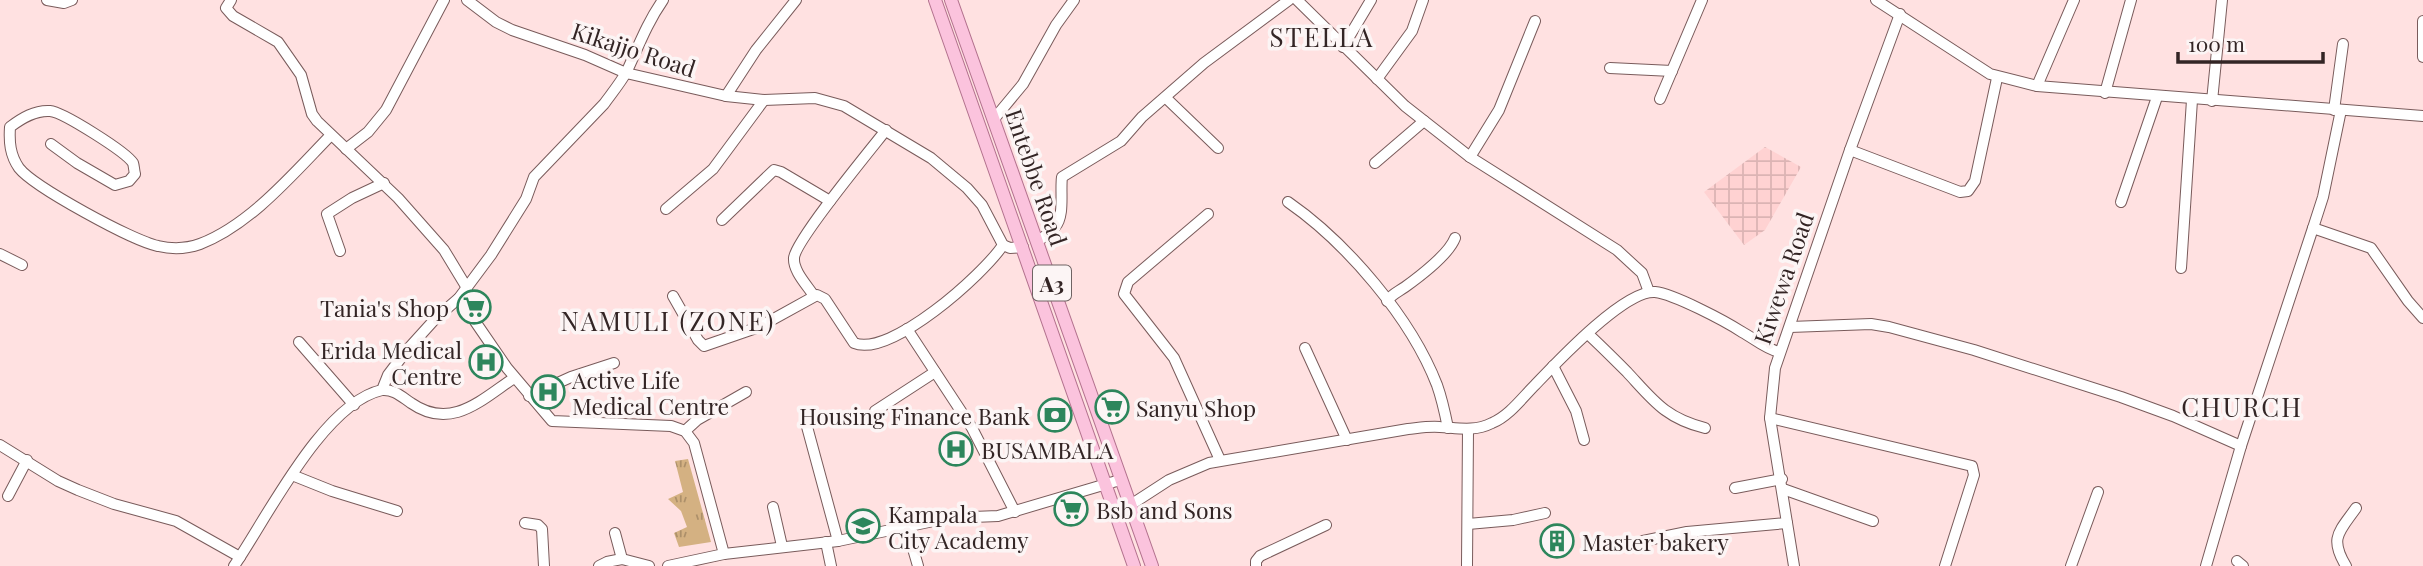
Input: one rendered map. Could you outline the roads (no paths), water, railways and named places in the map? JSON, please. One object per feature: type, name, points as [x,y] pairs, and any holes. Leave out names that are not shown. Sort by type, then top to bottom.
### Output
[{"type":"main road","name":"Entebbe Road","points":[[935,0],[1134,566]]},
{"type":"main road","name":"Entebbe Road","points":[[951,0],[1152,566]]},
{"type":"street","points":[[47,0],[65,3],[72,0]]},
{"type":"street","points":[[230,0],[226,8],[233,16],[278,42],[301,75],[312,114],[330,136],[384,183],[444,250],[467,288]]},
{"type":"street","points":[[346,149],[368,132],[386,110],[444,0]]},
{"type":"street","name":"Kikajjo Road","points":[[467,0],[496,22],[512,30],[585,55],[626,73],[726,96],[764,100],[821,99],[844,106],[931,158],[967,188],[982,205],[1001,241]]},
{"type":"street","points":[[382,390],[388,375],[407,350],[467,288],[513,221],[526,199],[534,177],[604,104],[626,73],[648,23],[663,0]]},
{"type":"street","points":[[726,96],[756,50],[796,0]]},
{"type":"street","points":[[995,119],[1023,84],[1056,25],[1074,0]]},
{"type":"street","points":[[1037,242],[1055,227],[1061,218],[1062,177],[1121,141],[1142,117],[1204,63],[1289,0]]},
{"type":"street","points":[[1297,0],[1343,47],[1424,121],[1470,157],[1617,250],[1642,273],[1649,292]]},
{"type":"street","points":[[1343,47],[1371,0]]},
{"type":"street","points":[[1377,79],[1411,34],[1423,0]]},
{"type":"street","points":[[1660,99],[1702,0]]},
{"type":"street","points":[[1876,0],[1997,78],[2037,86],[2105,93],[2423,116]]},
{"type":"street","points":[[2037,86],[2074,0]]},
{"type":"street","points":[[2105,93],[2131,0]]},
{"type":"street","points":[[2212,101],[2222,0]]},
{"type":"street","name":"Kiwewa Road","points":[[1794,566],[1770,418],[1779,352],[1900,15]]},
{"type":"street","points":[[1470,157],[1499,110],[1535,21]]},
{"type":"street","points":[[2423,21],[2423,57]]},
{"type":"street","points":[[2206,566],[2241,446],[2323,197],[2337,110],[2343,44]]},
{"type":"street","points":[[1611,68],[1672,71]]},
{"type":"street","points":[[1850,150],[1960,192],[1968,191],[1975,181],[1997,78]]},
{"type":"street","points":[[2121,202],[2157,97]]},
{"type":"street","points":[[1166,98],[1218,148]]},
{"type":"street","points":[[666,209],[723,159],[729,145],[764,100]]},
{"type":"street","points":[[2180,268],[2192,100]]},
{"type":"street","points":[[51,144],[115,185],[129,181],[135,174],[133,163],[118,150],[52,111],[38,112],[21,118],[10,127],[9,140],[13,158],[28,176],[68,202],[135,239],[178,249],[202,243],[248,215],[268,200],[330,136]]},
{"type":"street","points":[[1375,163],[1424,121]]},
{"type":"street","points":[[814,296],[796,268],[794,256],[830,201],[886,130]]},
{"type":"street","points":[[722,220],[774,170],[830,201]]},
{"type":"street","points":[[340,251],[327,214],[352,198],[384,183]]},
{"type":"street","points":[[1288,202],[1312,219],[1355,261],[1387,301],[1431,371],[1440,393],[1448,428]]},
{"type":"street","points":[[1208,214],[1128,282],[1124,294],[1174,358],[1220,460]]},
{"type":"street","points":[[2313,228],[2371,248],[2423,318]]},
{"type":"street","points":[[1387,301],[1452,246],[1455,238]]},
{"type":"street","points":[[673,296],[698,341],[704,346],[759,327],[814,296],[823,297],[854,343],[868,347],[929,316],[981,272],[1001,241],[1010,248],[1023,247]]},
{"type":"street","points":[[0,254],[22,265]]},
{"type":"street","points":[[1116,517],[1132,510],[1132,504],[1168,480],[1220,460],[1408,429],[1468,430],[1489,425],[1507,414],[1588,334],[1628,302],[1649,292],[1666,295],[1743,332],[1764,347],[1779,352]]},
{"type":"street","points":[[459,298],[514,378],[549,419],[559,423],[671,426],[685,431],[694,443],[724,554]]},
{"type":"street","points":[[1790,327],[1871,324],[1889,327],[1974,350],[2120,397],[2173,416],[2241,446]]},
{"type":"street","points":[[906,329],[972,428],[1015,512]]},
{"type":"street","points":[[1588,334],[1655,404],[1688,423],[1705,428]]},
{"type":"street","points":[[299,342],[354,405]]},
{"type":"street","points":[[1306,348],[1347,440]]},
{"type":"street","points":[[529,396],[614,363]]},
{"type":"street","points":[[1553,366],[1576,411],[1584,440]]},
{"type":"street","points":[[875,411],[935,372]]},
{"type":"street","points":[[0,445],[58,481],[95,498],[164,516],[189,527],[237,562],[314,444],[354,405],[382,390],[393,391],[419,409],[445,415],[458,413],[514,378]]},
{"type":"street","points":[[685,431],[697,419],[746,392]]},
{"type":"street","points":[[1770,418],[1972,466],[1974,475],[1945,566]]},
{"type":"street","points":[[806,423],[838,541]]},
{"type":"street","points":[[1467,566],[1468,430]]},
{"type":"street","points":[[8,496],[27,460]]},
{"type":"street","points":[[292,475],[397,511]]},
{"type":"street","points":[[667,566],[724,554],[838,541],[948,518],[998,516],[1120,480]]},
{"type":"street","points":[[1735,488],[1782,484],[1872,521]]},
{"type":"street","points":[[2071,566],[2098,492]]},
{"type":"street","points":[[773,507],[782,546]]},
{"type":"street","points":[[2346,566],[2336,541],[2356,508]]},
{"type":"street","points":[[1468,524],[1513,520],[1545,513]]},
{"type":"street","points":[[525,523],[538,525],[542,529],[544,566]]},
{"type":"street","points":[[1643,541],[1688,532],[1787,523]]},
{"type":"street","points":[[1256,566],[1260,556],[1326,525]]},
{"type":"street","points":[[907,528],[918,566]]},
{"type":"street","points":[[615,533],[622,559]]},
{"type":"street","points":[[826,542],[831,566]]},
{"type":"street","points":[[599,566],[622,559],[649,566]]},
{"type":"place","name":"Tania's Shop","points":[[474,307]]},
{"type":"place","name":"Erida Medical Centre","points":[[486,362]]},
{"type":"place","name":"Active Life Medical Centre","points":[[548,392]]},
{"type":"place","name":"Sanyu Shop","points":[[1112,407]]},
{"type":"place","name":"Housing Finance Bank","points":[[1055,415]]},
{"type":"place","name":"BUSAMBALA","points":[[956,449]]},
{"type":"place","name":"Bsb and Sons","points":[[1071,509]]},
{"type":"place","name":"Kampala City Academy","points":[[863,526]]},
{"type":"place","name":"Master bakery","points":[[1557,541]]},
{"type":"district","name":"STELLA","points":[[1322,36]]},
{"type":"district","name":"NAMULI (ZONE)","points":[[668,320]]},
{"type":"district","name":"CHURCH","points":[[2242,406]]}]
